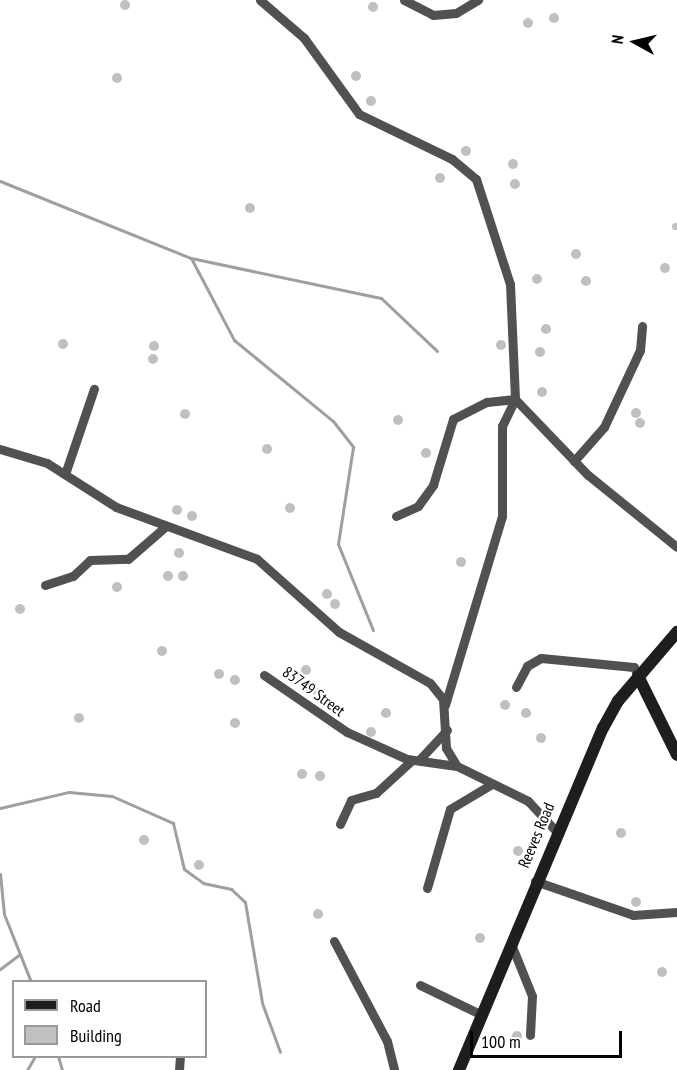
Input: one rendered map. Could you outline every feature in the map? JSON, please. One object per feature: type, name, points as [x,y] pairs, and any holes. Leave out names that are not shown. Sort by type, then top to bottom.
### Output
[{"type":"street","points":[[260,0],[304,38],[359,114],[452,159],[476,178],[510,284],[515,399],[502,426],[502,516],[445,707],[446,747],[457,766]]},
{"type":"street","points":[[404,0],[433,15],[456,13],[478,0]]},
{"type":"street","points":[[574,461],[604,427],[637,360],[642,326]]},
{"type":"street","points":[[65,474],[94,389]]},
{"type":"street","points":[[515,399],[574,461],[677,547]]},
{"type":"street","points":[[396,516],[418,506],[433,485],[453,419],[487,402],[515,399]]},
{"type":"street","points":[[0,449],[65,474],[96,497],[165,527],[248,553],[339,632],[422,676],[445,707]]},
{"type":"street","points":[[45,585],[73,576],[90,560],[128,559],[165,527]]},
{"type":"street","name":"Reeves Road","points":[[459,1070],[556,831],[603,728],[636,672],[677,632]]},
{"type":"street","points":[[516,687],[527,666],[542,658],[636,672],[677,755]]},
{"type":"street","name":"83749 Street","points":[[264,675],[334,726],[415,760],[457,766],[528,801],[556,831]]},
{"type":"street","points":[[340,824],[351,800],[376,793],[447,730]]},
{"type":"street","points":[[427,888],[450,809],[492,784]]},
{"type":"street","points":[[535,881],[633,915],[677,912]]},
{"type":"street","points":[[333,941],[387,1041],[394,1070]]},
{"type":"street","points":[[511,944],[532,996],[530,1035]]},
{"type":"street","points":[[420,985],[482,1015]]},
{"type":"building","points":[[125,0],[129,1],[129,9],[125,10],[121,9],[120,5],[121,1]]},
{"type":"building","points":[[373,2],[377,3],[377,11],[373,12],[369,11],[368,7],[369,3]]},
{"type":"building","points":[[554,13],[558,14],[558,22],[554,23],[550,22],[549,18],[550,14]]},
{"type":"building","points":[[528,18],[532,19],[532,27],[528,28],[524,27],[523,23],[524,19]]},
{"type":"building","points":[[356,71],[360,72],[360,80],[356,81],[352,80],[351,76],[352,72]]},
{"type":"building","points":[[117,73],[121,74],[121,82],[117,83],[113,82],[112,78],[113,74]]},
{"type":"building","points":[[371,96],[375,97],[375,105],[371,106],[367,105],[366,101],[367,97]]},
{"type":"building","points":[[466,146],[470,147],[470,155],[466,156],[462,155],[461,151],[462,147]]},
{"type":"building","points":[[513,159],[517,160],[517,168],[513,169],[509,168],[508,164],[509,160]]},
{"type":"building","points":[[440,173],[444,174],[444,182],[440,183],[436,182],[435,178],[436,174]]},
{"type":"building","points":[[515,179],[519,180],[519,188],[515,189],[511,188],[510,184],[511,180]]},
{"type":"building","points":[[250,203],[254,204],[254,212],[250,213],[246,212],[245,208],[246,204]]},
{"type":"building","points":[[675,222],[678,223],[678,229],[675,230],[671,226]]},
{"type":"building","points":[[576,249],[580,250],[580,258],[576,259],[572,258],[571,254],[572,250]]},
{"type":"building","points":[[665,263],[669,264],[669,272],[665,273],[661,272],[660,268],[661,264]]},
{"type":"building","points":[[537,274],[541,275],[541,283],[537,284],[533,283],[532,279],[533,275]]},
{"type":"building","points":[[586,276],[590,277],[590,285],[586,286],[582,285],[581,281],[582,277]]},
{"type":"building","points":[[546,324],[550,325],[550,333],[546,334],[542,333],[541,329],[542,325]]},
{"type":"building","points":[[63,339],[67,340],[67,348],[63,349],[59,348],[58,344],[59,340]]},
{"type":"building","points":[[501,340],[505,341],[505,349],[501,350],[497,349],[496,345],[497,341]]},
{"type":"building","points":[[154,341],[158,342],[158,350],[154,351],[150,350],[149,346],[150,342]]},
{"type":"building","points":[[540,347],[544,348],[544,356],[540,357],[536,356],[535,352],[536,348]]},
{"type":"building","points":[[153,354],[157,355],[157,363],[153,364],[149,363],[148,359],[149,355]]},
{"type":"building","points":[[542,387],[546,388],[546,396],[542,397],[538,396],[537,392],[538,388]]},
{"type":"building","points":[[636,408],[640,409],[640,417],[636,418],[632,417],[631,413],[632,409]]},
{"type":"building","points":[[185,409],[189,410],[189,418],[185,419],[181,418],[180,414],[181,410]]},
{"type":"building","points":[[398,415],[402,416],[402,424],[398,425],[394,424],[393,420],[394,416]]},
{"type":"building","points":[[640,418],[644,419],[644,427],[640,428],[636,427],[635,423],[636,419]]},
{"type":"building","points":[[267,444],[271,445],[271,453],[267,454],[263,453],[262,449],[263,445]]},
{"type":"building","points":[[426,448],[430,449],[430,457],[426,458],[422,457],[421,453],[422,449]]},
{"type":"building","points":[[290,503],[294,504],[294,512],[290,513],[286,512],[285,508],[286,504]]},
{"type":"building","points":[[177,505],[181,506],[181,514],[177,515],[173,514],[172,510],[173,506]]},
{"type":"building","points":[[192,511],[196,512],[196,520],[192,521],[188,520],[187,516],[188,512]]},
{"type":"building","points":[[179,548],[183,549],[183,557],[179,558],[175,557],[174,553],[175,549]]},
{"type":"building","points":[[461,557],[465,558],[465,566],[461,567],[457,566],[456,562],[457,558]]},
{"type":"building","points":[[168,571],[172,572],[172,580],[168,581],[164,580],[163,576],[164,572]]},
{"type":"building","points":[[183,571],[187,572],[187,580],[183,581],[179,580],[178,576],[179,572]]},
{"type":"building","points":[[117,582],[121,583],[121,591],[117,592],[113,591],[112,587],[113,583]]},
{"type":"building","points":[[327,589],[331,590],[331,598],[327,599],[323,598],[322,594],[323,590]]},
{"type":"building","points":[[335,599],[339,600],[339,608],[335,609],[331,608],[330,604],[331,600]]},
{"type":"building","points":[[20,604],[24,605],[24,613],[20,614],[16,613],[15,609],[16,605]]},
{"type":"building","points":[[162,646],[166,647],[166,655],[162,656],[158,655],[157,651],[158,647]]},
{"type":"building","points":[[306,665],[310,666],[310,674],[306,675],[302,674],[301,670],[302,666]]},
{"type":"building","points":[[219,669],[223,670],[223,678],[219,679],[215,678],[214,674],[215,670]]},
{"type":"building","points":[[235,675],[239,676],[239,684],[235,685],[231,684],[230,680],[231,676]]},
{"type":"building","points":[[318,688],[322,689],[322,697],[318,698],[314,697],[313,693],[314,689]]},
{"type":"building","points":[[505,700],[509,701],[509,709],[505,710],[501,709],[500,705],[501,701]]},
{"type":"building","points":[[386,708],[390,709],[390,717],[386,718],[382,717],[381,713],[382,709]]},
{"type":"building","points":[[526,708],[530,709],[530,717],[526,718],[522,717],[521,713],[522,709]]},
{"type":"building","points":[[79,713],[83,714],[83,722],[79,723],[75,722],[74,718],[75,714]]},
{"type":"building","points":[[235,718],[239,719],[239,727],[235,728],[231,727],[230,723],[231,719]]},
{"type":"building","points":[[371,727],[376,732],[371,737],[366,732]]},
{"type":"building","points":[[541,733],[545,734],[545,742],[541,743],[537,742],[536,738],[537,734]]},
{"type":"building","points":[[302,769],[306,770],[306,778],[302,779],[298,778],[297,774],[298,770]]},
{"type":"building","points":[[320,771],[324,772],[324,780],[320,781],[316,780],[315,776],[316,772]]},
{"type":"building","points":[[621,828],[625,829],[625,837],[621,838],[617,837],[616,833],[617,829]]},
{"type":"building","points":[[144,835],[148,836],[148,844],[144,845],[140,844],[139,840],[140,836]]},
{"type":"building","points":[[518,846],[522,847],[522,855],[518,856],[514,855],[513,851],[514,847]]},
{"type":"building","points":[[199,860],[203,861],[203,869],[199,870],[195,869],[194,865],[195,861]]},
{"type":"building","points":[[636,897],[640,898],[640,906],[636,907],[632,906],[631,902],[632,898]]},
{"type":"building","points":[[318,909],[322,910],[322,918],[318,919],[314,918],[313,914],[314,910]]},
{"type":"building","points":[[480,933],[484,934],[484,942],[480,943],[476,942],[475,938],[476,934]]},
{"type":"building","points":[[662,967],[666,968],[666,976],[662,977],[658,976],[657,972],[658,968]]},
{"type":"building","points":[[517,1031],[521,1032],[521,1040],[517,1041],[513,1040],[512,1036],[513,1032]]},
{"type":"waterway","points":[[0,181],[191,258],[381,298],[437,351]]},
{"type":"waterway","points":[[191,258],[234,340],[333,421],[353,447],[338,544],[373,630]]},
{"type":"waterway","points":[[0,808],[69,792],[112,796],[173,823],[184,869],[203,883],[231,889],[245,902],[262,1003],[280,1052]]},
{"type":"waterway","points":[[0,874],[4,914],[30,980]]},
{"type":"waterway","points":[[0,969],[20,954]]},
{"type":"waterway","points":[[27,1070],[34,1058]]},
{"type":"waterway","points":[[59,1058],[62,1070]]}]
